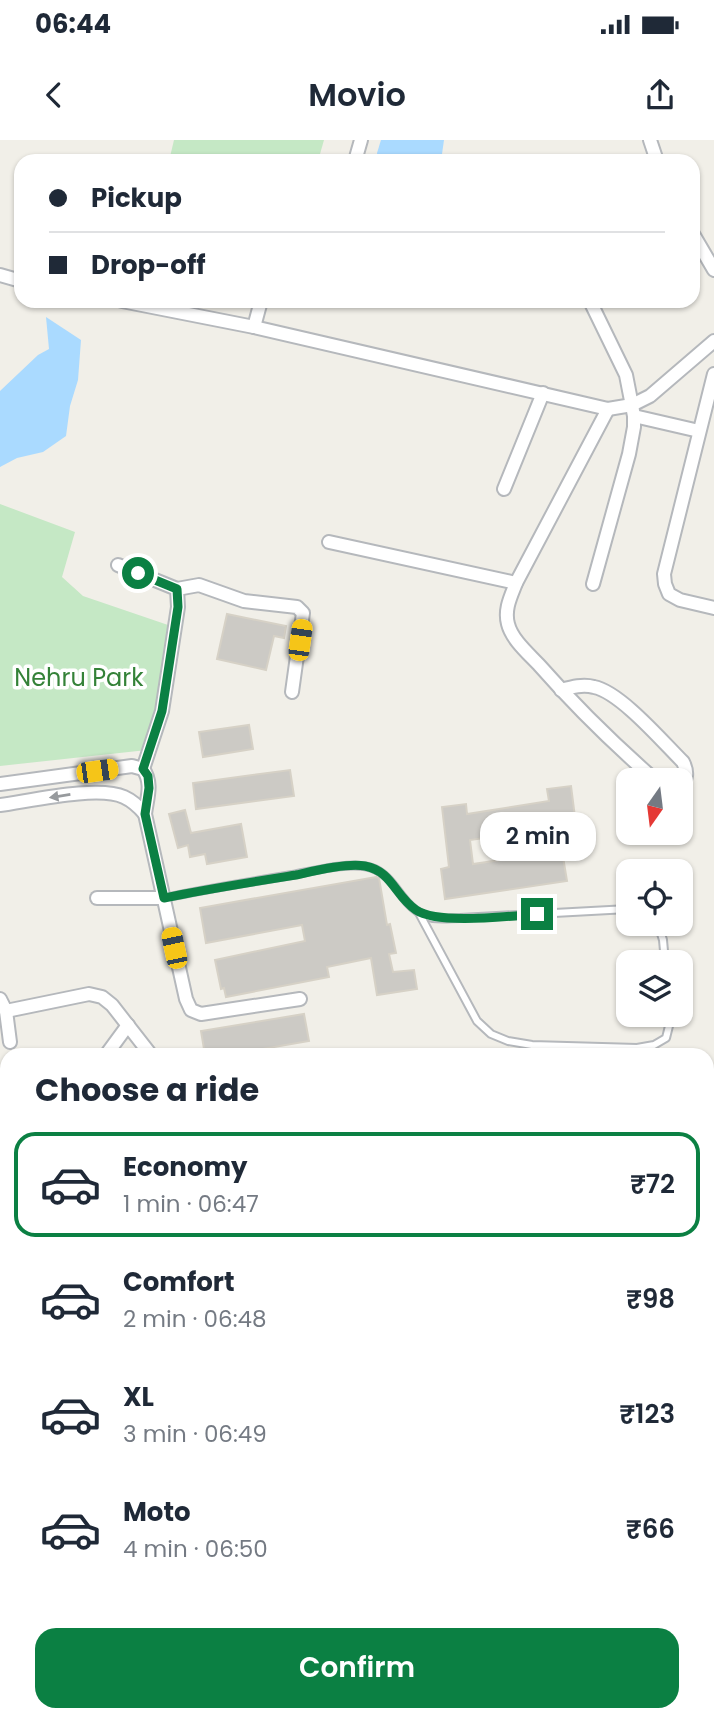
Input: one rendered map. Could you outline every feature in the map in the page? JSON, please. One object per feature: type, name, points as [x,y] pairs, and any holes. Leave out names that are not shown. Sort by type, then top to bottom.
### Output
[{"type":"street","points":[[700,246],[714,270]]},
{"type":"street","points":[[158,308],[254,327],[608,409],[633,410],[699,430]]},
{"type":"street","points":[[254,327],[259,308]]},
{"type":"street","points":[[593,308],[626,375],[630,387],[634,427],[593,584]]},
{"type":"street","points":[[633,410],[714,341]]},
{"type":"street","points":[[714,374],[664,574],[669,594],[680,600],[714,608]]},
{"type":"street","points":[[504,489],[543,393]]},
{"type":"street","points":[[608,409],[516,583],[506,616],[508,628],[516,639],[561,690],[641,768]]},
{"type":"street","points":[[329,542],[516,583]]},
{"type":"street","points":[[118,565],[177,589],[199,585],[244,601],[297,607],[303,613],[292,692]]},
{"type":"street","points":[[143,769],[162,711],[178,607],[177,589]]},
{"type":"street","points":[[561,690],[579,685],[594,686],[616,696],[686,768]]},
{"type":"street","points":[[0,784],[132,766],[143,769],[148,776],[149,788],[145,814],[186,999],[191,1010],[201,1014],[300,999]]},
{"type":"street","points":[[0,805],[88,792],[122,795],[134,802],[145,814]]},
{"type":"street","points":[[97,898],[164,898]]},
{"type":"street","points":[[10,1042],[2,1006],[89,994],[102,997],[112,1005],[145,1048]]},
{"type":"street","points":[[111,1048],[128,1026]]},
{"type":"lane","points":[[164,898],[362,866],[387,876],[405,901],[418,912],[433,918],[616,910]]},
{"type":"lane","points":[[418,912],[477,1021],[491,1034],[508,1041],[532,1045],[637,1048],[654,1045],[666,1038],[669,1027]]},
{"type":"green space","points":[[174,140],[324,140],[320,154],[171,154]]},
{"type":"green space","name":"Nehru Park","points":[[0,504],[75,532],[62,577],[83,596],[171,626],[147,750],[0,766]]},
{"type":"water","points":[[381,140],[444,140],[442,154],[377,153]]},
{"type":"water","points":[[46,317],[81,340],[78,380],[70,406],[66,436],[43,452],[17,458],[0,467],[0,391],[38,355],[49,349]]},
{"type":"building","points":[[227,614],[286,626],[284,638],[274,636],[266,670],[217,659]]},
{"type":"building","points":[[249,725],[253,749],[203,757],[199,732]]},
{"type":"building","points":[[290,770],[294,796],[196,809],[193,783]]},
{"type":"building","points":[[571,786],[577,833],[552,836],[552,828],[470,840],[473,864],[562,851],[567,881],[445,899],[441,869],[449,867],[442,807],[466,804],[467,814],[549,801],[547,789]]},
{"type":"building","points":[[185,810],[191,833],[241,824],[247,857],[207,864],[205,854],[190,857],[188,845],[178,848],[169,814]]},
{"type":"building","points":[[379,878],[387,925],[390,924],[396,953],[389,954],[393,972],[414,970],[417,989],[377,995],[371,958],[327,967],[329,977],[226,997],[224,988],[221,989],[215,960],[305,941],[302,925],[206,943],[200,908]]},
{"type":"building","points":[[304,1014],[309,1041],[268,1048],[204,1048],[201,1031]]},
{"type":"route","points":[[138,573],[177,589],[178,607],[162,711],[143,769],[148,776],[149,788],[145,814],[164,898],[362,866],[387,876],[405,901],[418,912],[433,918],[537,914]]}]
